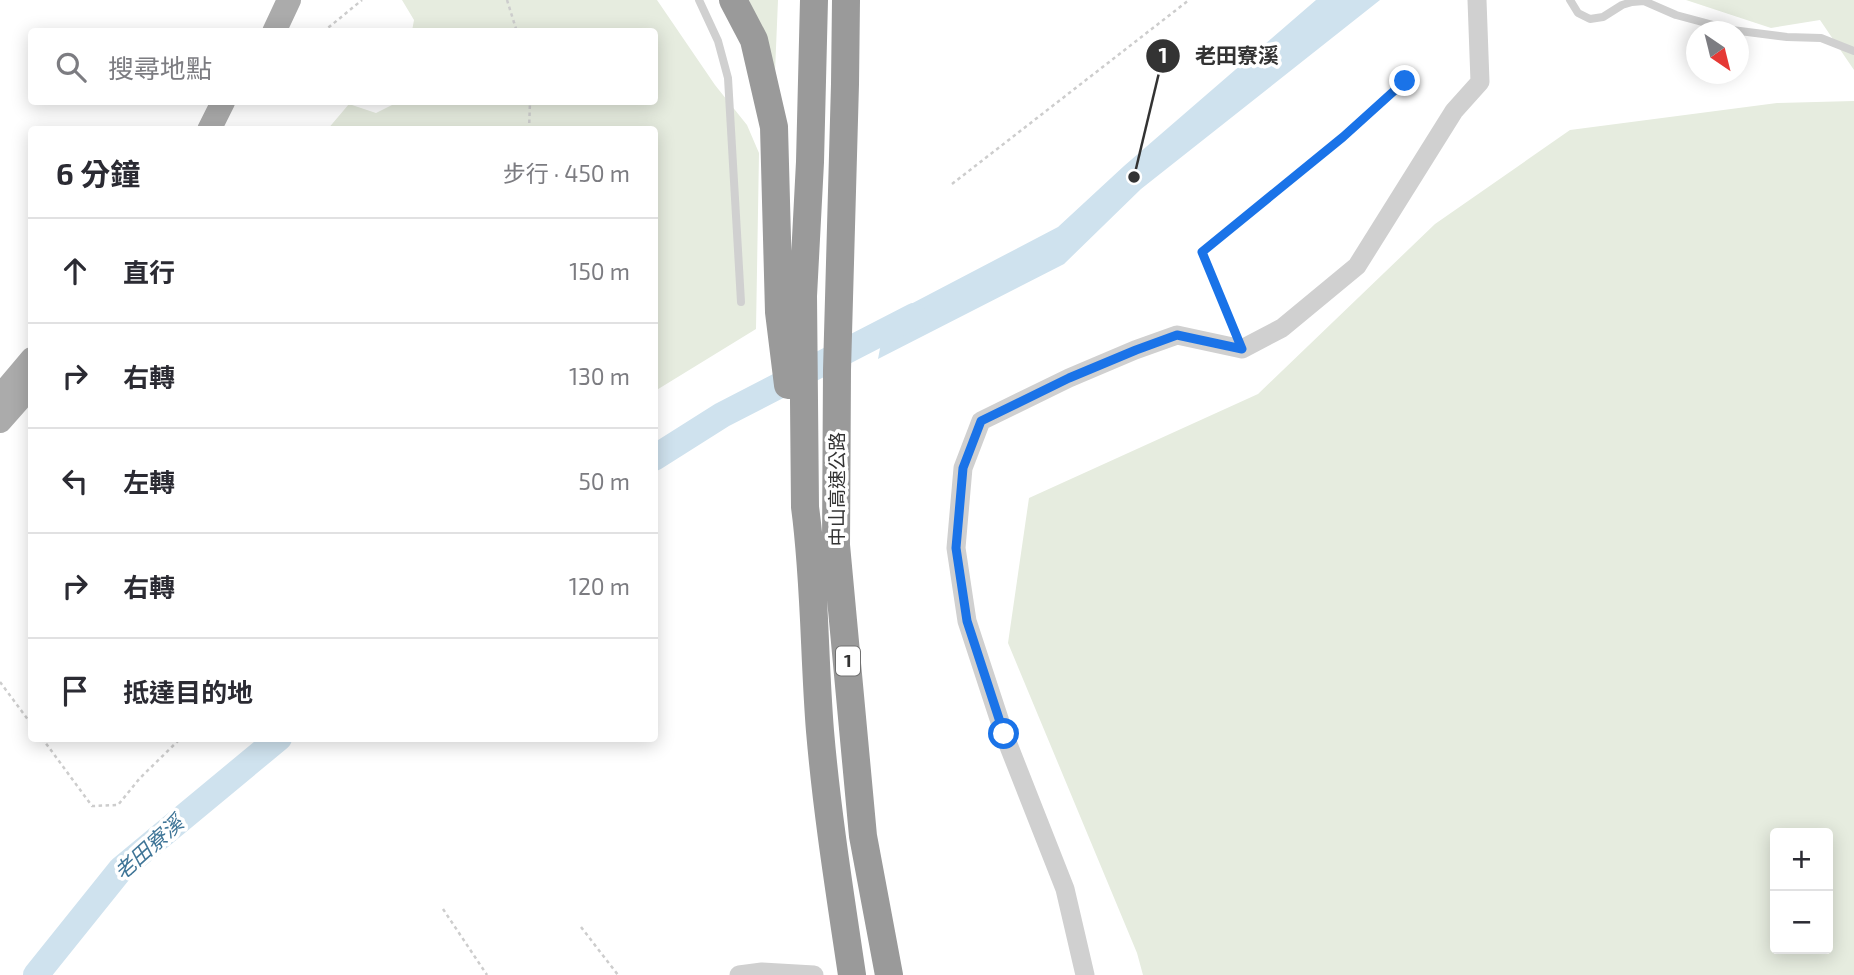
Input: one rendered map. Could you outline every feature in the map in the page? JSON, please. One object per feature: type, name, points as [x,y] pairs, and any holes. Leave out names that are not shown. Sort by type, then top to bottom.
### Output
[{"type":"highway","points":[[733,0],[754,40],[774,127],[779,312],[805,507]]},
{"type":"highway","name":"中山高速公路","points":[[814,0],[803,296],[805,507],[820,730],[852,975]]},
{"type":"highway","name":"中山高速公路","points":[[846,0],[836,545],[863,836],[889,975]]},
{"type":"highway","points":[[845,84],[861,0]]},
{"type":"main road","points":[[259,28],[272,0]]},
{"type":"main road","points":[[276,28],[289,0]]},
{"type":"main road","points":[[211,126],[222,105]]},
{"type":"main road","points":[[228,126],[238,105]]},
{"type":"main road","points":[[0,397],[28,364]]},
{"type":"main road","points":[[0,421],[28,390]]},
{"type":"street","points":[[1085,975],[1065,889],[1004,734],[967,621],[956,548],[963,468],[981,421],[1069,378],[1177,335],[1242,349],[1282,328],[1357,266],[1454,111],[1480,82],[1477,0]]},
{"type":"street","points":[[739,975],[762,972],[814,975]]},
{"type":"lane","points":[[699,0],[718,41],[728,78],[741,302]]},
{"type":"lane","points":[[1570,0],[1578,13],[1590,19],[1603,18],[1622,5],[1644,1],[1676,15],[1732,30],[1821,38],[1854,51]]},
{"type":"path","points":[[328,28],[362,0]]},
{"type":"path","points":[[506,0],[516,28]]},
{"type":"path","points":[[952,184],[1189,0]]},
{"type":"path","points":[[1242,349],[1202,252],[1343,137],[1405,81]]},
{"type":"path","points":[[529,126],[530,105]]},
{"type":"path","points":[[0,682],[28,720]]},
{"type":"path","points":[[45,742],[92,806],[118,805],[140,778],[177,742]]},
{"type":"path","points":[[443,909],[487,975]]},
{"type":"path","points":[[581,927],[618,975]]},
{"type":"shaded area","points":[[402,0],[657,0],[715,85],[747,125],[759,153],[756,329],[658,389],[658,126],[330,126],[348,105],[376,113],[392,105],[658,105],[658,28],[413,28],[414,20]]},
{"type":"shaded area","points":[[749,0],[778,0],[775,72]]},
{"type":"shaded area","points":[[1686,0],[1854,0],[1854,70],[1820,20],[1771,28]]},
{"type":"shaded area","points":[[1854,101],[1854,975],[1143,975],[1137,953],[1008,643],[1029,498],[1258,394],[1435,224],[1570,130],[1777,103]]},
{"type":"water","points":[[1316,0],[1380,0],[1141,189],[1064,264],[878,359],[886,317],[1058,227],[1124,166]]},
{"type":"waterway","name":"老田寮溪","points":[[658,455],[722,415],[914,316]]},
{"type":"waterway","name":"老田寮溪","points":[[36,975],[121,869],[274,742]]},
{"type":"place","name":"老田寮溪","points":[[1134,177]]},
{"type":"route","points":[[1004,734],[967,621],[956,548],[963,468],[981,421],[1069,378],[1177,335],[1242,349],[1202,252],[1343,137],[1405,81]]}]
